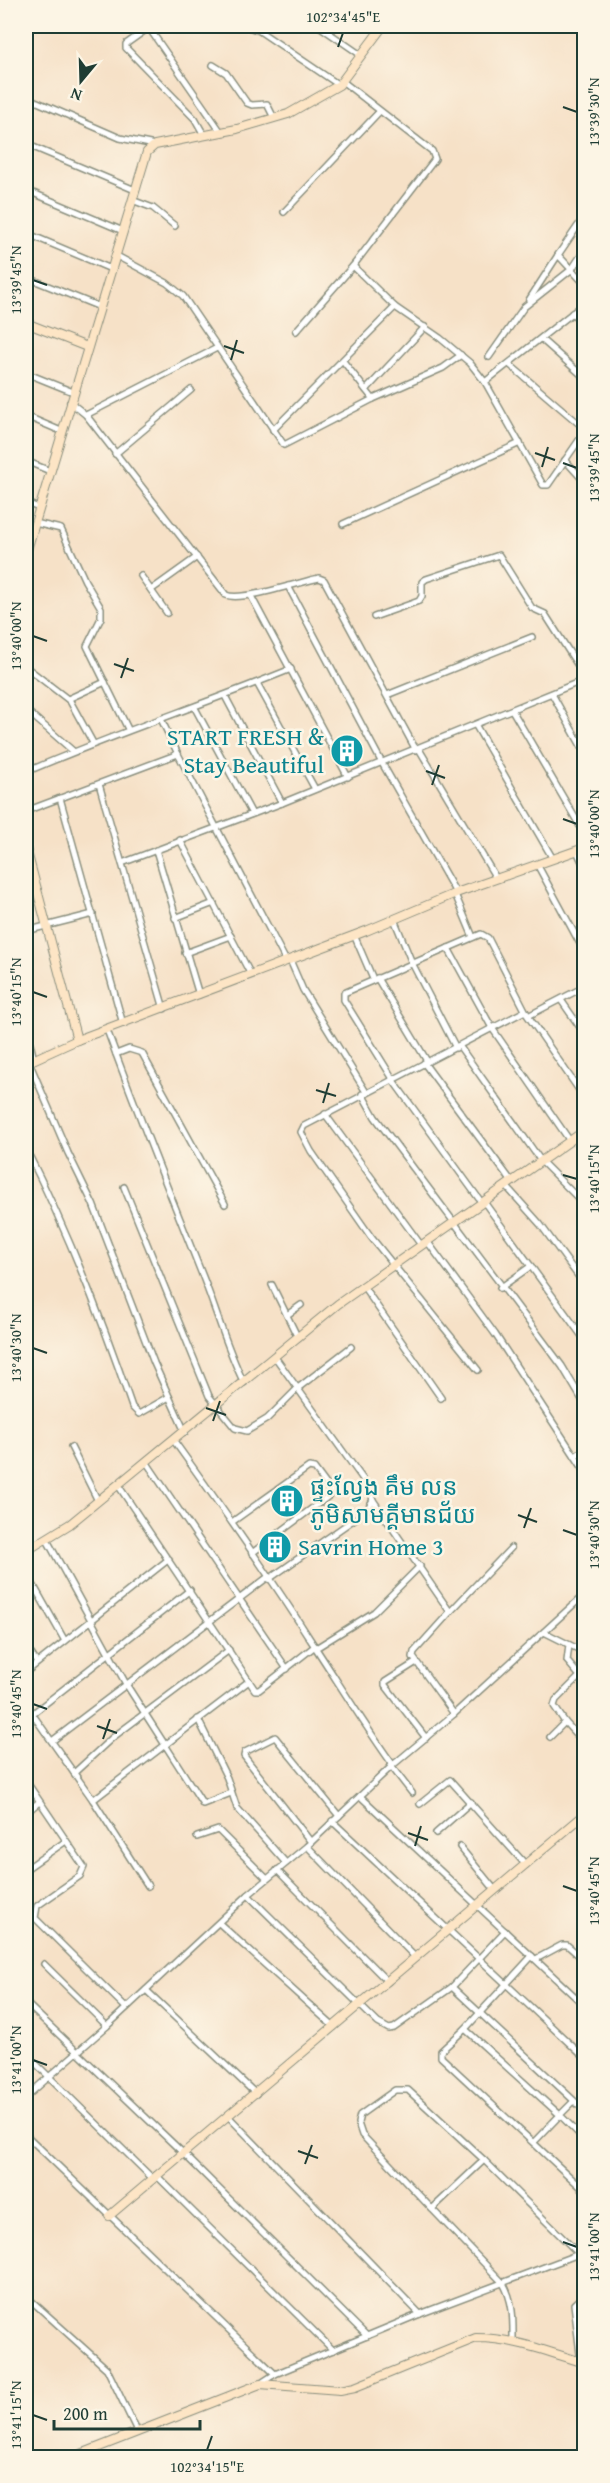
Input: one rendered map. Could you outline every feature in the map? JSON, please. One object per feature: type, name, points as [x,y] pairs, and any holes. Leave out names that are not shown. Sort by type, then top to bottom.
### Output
[{"type":"street","points":[[245,26],[257,28],[340,83],[432,152],[435,159],[353,266],[296,331]]},
{"type":"street","points":[[319,26],[362,55]]},
{"type":"street","points":[[26,98],[120,138],[154,145],[221,132],[288,114],[340,83],[383,26]]},
{"type":"street","points":[[204,135],[195,119],[126,48],[126,45],[147,29],[151,31],[221,132]]},
{"type":"street","points":[[213,65],[226,73],[247,103],[267,104],[274,118]]},
{"type":"street","points":[[284,212],[375,119],[379,112]]},
{"type":"street","points":[[26,144],[135,190]]},
{"type":"street","points":[[26,550],[145,156],[154,145]]},
{"type":"street","points":[[26,190],[123,231]]},
{"type":"street","points":[[132,200],[153,208],[175,226]]},
{"type":"street","points":[[489,357],[585,217]]},
{"type":"street","points":[[26,233],[111,269]]},
{"type":"street","points":[[524,307],[572,268],[585,251]]},
{"type":"street","points":[[116,255],[167,283],[180,293],[284,445],[373,399],[442,368],[461,355]]},
{"type":"street","points":[[558,255],[585,283]]},
{"type":"street","points":[[353,266],[395,307],[461,355],[484,382],[546,486],[585,434]]},
{"type":"street","points":[[26,277],[100,307]]},
{"type":"street","points":[[484,382],[585,304]]},
{"type":"street","points":[[273,430],[395,307]]},
{"type":"street","points":[[572,313],[585,324]]},
{"type":"street","points":[[26,323],[87,347]]},
{"type":"street","points":[[366,390],[425,327]]},
{"type":"street","points":[[541,339],[585,377]]},
{"type":"street","points":[[86,415],[217,348]]},
{"type":"street","points":[[343,361],[373,399]]},
{"type":"street","points":[[509,364],[585,428]]},
{"type":"street","points":[[26,373],[73,392]]},
{"type":"street","points":[[115,454],[191,390]]},
{"type":"street","points":[[70,402],[86,415],[226,595],[236,598],[251,596],[319,578],[327,584],[418,749],[496,878]]},
{"type":"street","points":[[26,416],[61,431]]},
{"type":"street","points":[[343,524],[520,443]]},
{"type":"street","points":[[565,460],[585,481]]},
{"type":"street","points":[[26,461],[50,471]]},
{"type":"street","points":[[26,503],[39,508]]},
{"type":"street","points":[[35,523],[61,529],[85,581],[101,608],[101,618],[87,646],[128,729]]},
{"type":"street","points":[[374,617],[419,601],[422,597],[422,582],[426,579],[500,555],[532,608],[545,614],[585,675]]},
{"type":"street","points":[[151,590],[197,557]]},
{"type":"street","points":[[141,576],[167,613]]},
{"type":"street","points":[[288,586],[382,763],[455,893],[472,937]]},
{"type":"street","points":[[251,596],[348,777]]},
{"type":"street","points":[[387,695],[532,637]]},
{"type":"street","points":[[26,667],[68,699],[93,743]]},
{"type":"street","points":[[26,772],[128,729],[195,708],[291,669]]},
{"type":"street","points":[[122,862],[282,803],[585,680]]},
{"type":"street","points":[[68,699],[105,682]]},
{"type":"street","points":[[257,683],[315,789]]},
{"type":"street","points":[[552,694],[585,751]]},
{"type":"street","points":[[225,696],[282,803]]},
{"type":"street","points":[[195,708],[252,814]]},
{"type":"street","points":[[26,710],[73,751]]},
{"type":"street","points":[[512,710],[585,833]]},
{"type":"street","points":[[161,719],[303,990],[364,1093],[375,1117],[500,1288],[562,1366],[585,1403]]},
{"type":"street","points":[[476,726],[553,860]]},
{"type":"street","points":[[26,811],[178,754]]},
{"type":"street","points":[[99,784],[164,1009]]},
{"type":"street","points":[[60,798],[123,1024]]},
{"type":"street","points":[[180,840],[251,975]]},
{"type":"street","points":[[26,848],[77,1040]]},
{"type":"street","points":[[30,1062],[77,1040],[164,1009],[496,878],[538,866],[581,849],[585,866]]},
{"type":"street","points":[[156,850],[199,995]]},
{"type":"street","points":[[538,866],[585,951]]},
{"type":"street","points":[[175,918],[214,903]]},
{"type":"street","points":[[26,931],[93,914]]},
{"type":"street","points":[[394,919],[412,963],[458,1048],[541,1161],[585,1204]]},
{"type":"street","points":[[585,1096],[526,1013],[488,938],[481,934],[346,991],[344,1000],[392,1079],[585,1340]]},
{"type":"street","points":[[354,935],[375,979],[426,1062],[509,1184],[585,1284]]},
{"type":"street","points":[[185,953],[231,936]]},
{"type":"street","points":[[448,948],[492,1028],[570,1141]]},
{"type":"street","points":[[478,1370],[393,1265],[311,1151],[301,1131],[304,1126],[325,1114],[458,1048],[492,1028],[561,1000],[585,987]]},
{"type":"street","points":[[561,1000],[585,1033]]},
{"type":"street","points":[[26,1026],[30,1062],[68,1153],[93,1204],[185,1432]]},
{"type":"street","points":[[107,1030],[168,1193],[202,1273],[231,1358],[244,1383]]},
{"type":"street","points":[[116,1054],[129,1049],[142,1053],[225,1204]]},
{"type":"street","points":[[325,1114],[495,1334],[585,1470]]},
{"type":"street","points":[[26,1551],[70,1524],[363,1286],[570,1141],[583,1135]]},
{"type":"street","points":[[26,1149],[87,1286],[132,1407],[139,1414],[169,1397]]},
{"type":"street","points":[[124,1187],[169,1293],[195,1365],[215,1407],[235,1428],[247,1431],[267,1419],[298,1388],[351,1347]]},
{"type":"street","points":[[500,1288],[531,1266]]},
{"type":"street","points":[[272,1285],[298,1338]]},
{"type":"street","points":[[363,1286],[441,1398]]},
{"type":"street","points":[[287,1315],[301,1305]]},
{"type":"street","points":[[275,1357],[370,1489],[373,1500],[450,1612]]},
{"type":"street","points":[[26,1438],[28,1448]]},
{"type":"street","points":[[174,1441],[232,1522],[315,1647],[354,1711],[412,1793]]},
{"type":"street","points":[[71,1447],[98,1501]]},
{"type":"street","points":[[574,1456],[585,1450]]},
{"type":"street","points":[[147,1462],[287,1669]]},
{"type":"street","points":[[232,1522],[309,1467],[314,1468],[331,1491],[330,1496],[252,1552]]},
{"type":"street","points":[[118,1485],[212,1622],[255,1690],[259,1690],[315,1647],[374,1612],[420,1566]]},
{"type":"street","points":[[52,1741],[269,1578],[366,1511],[373,1500]]},
{"type":"street","points":[[45,1538],[126,1684],[203,1804],[231,1793]]},
{"type":"street","points":[[454,1714],[415,1663],[414,1652],[511,1548]]},
{"type":"street","points":[[26,1672],[169,1559]]},
{"type":"street","points":[[26,1572],[65,1641]]},
{"type":"street","points":[[32,1714],[108,1652],[190,1590]]},
{"type":"street","points":[[26,2097],[48,2075],[107,2026],[248,1895],[309,1844],[392,1766],[454,1714],[585,1595]]},
{"type":"street","points":[[544,1632],[585,1652]]},
{"type":"street","points":[[569,1645],[567,1661],[585,1682]]},
{"type":"street","points":[[26,1646],[37,1663]]},
{"type":"street","points":[[74,1773],[112,1738],[229,1650]]},
{"type":"street","points":[[415,1663],[385,1682],[385,1686],[426,1738]]},
{"type":"street","points":[[580,1676],[556,1700],[556,1711],[585,1743]]},
{"type":"street","points":[[93,1800],[249,1681]]},
{"type":"street","points":[[26,1705],[93,1800],[147,1886]]},
{"type":"street","points":[[198,1719],[226,1778],[237,1808],[286,1863]]},
{"type":"street","points":[[550,1737],[566,1722]]},
{"type":"street","points":[[339,1816],[275,1737],[246,1752],[244,1756],[309,1844],[416,1958]]},
{"type":"street","points":[[420,1804],[449,1780],[526,1865]]},
{"type":"street","points":[[26,1781],[84,1866],[83,1873],[38,1906],[35,1918],[126,2008]]},
{"type":"street","points":[[360,1796],[475,1906],[585,2005]]},
{"type":"street","points":[[26,1813],[39,1802]]},
{"type":"street","points":[[436,1833],[471,1802]]},
{"type":"street","points":[[109,2216],[585,1815]]},
{"type":"street","points":[[332,1821],[447,1931],[585,2057]]},
{"type":"street","points":[[197,1837],[218,1830],[267,1879]]},
{"type":"street","points":[[26,1869],[66,1841]]},
{"type":"street","points":[[460,1847],[495,1890]]},
{"type":"street","points":[[277,1870],[388,1982]]},
{"type":"street","points":[[248,1895],[384,2028],[389,2029],[394,2028],[452,1987],[505,1931]]},
{"type":"street","points":[[219,1923],[334,2027]]},
{"type":"street","points":[[585,1960],[562,1945],[534,1958],[441,2051],[441,2057],[585,2190]]},
{"type":"street","points":[[44,1964],[107,2026]]},
{"type":"street","points":[[452,1987],[582,2108],[585,2100]]},
{"type":"street","points":[[146,1990],[256,2094]]},
{"type":"street","points":[[26,2003],[184,2154],[367,2336]]},
{"type":"street","points":[[465,2029],[585,2139]]},
{"type":"street","points":[[26,2054],[333,2350]]},
{"type":"street","points":[[71,2457],[260,2384],[275,2374],[420,2314],[503,2283],[582,2253],[408,2090],[395,2090],[360,2115],[358,2123],[362,2136],[503,2283],[509,2294],[513,2311],[513,2342]]},
{"type":"street","points":[[534,2142],[574,2101]]},
{"type":"street","points":[[229,2117],[420,2314]]},
{"type":"street","points":[[26,2135],[275,2374]]},
{"type":"street","points":[[432,2209],[484,2160]]},
{"type":"street","points":[[260,2384],[340,2390],[355,2387],[476,2338],[513,2342],[583,2362],[574,2304],[585,2295]]},
{"type":"street","points":[[26,2296],[107,2369],[137,2431]]},
{"type":"place","name":"START FRESH & Stay Beautiful","points":[[347,751]]},
{"type":"place","name":"ផ្ទះល្វែង គឹម លន ភូមិសាមគ្គីមានជ័យ","points":[[287,1501]]},
{"type":"place","name":"Savrin Home 3","points":[[275,1547]]}]
